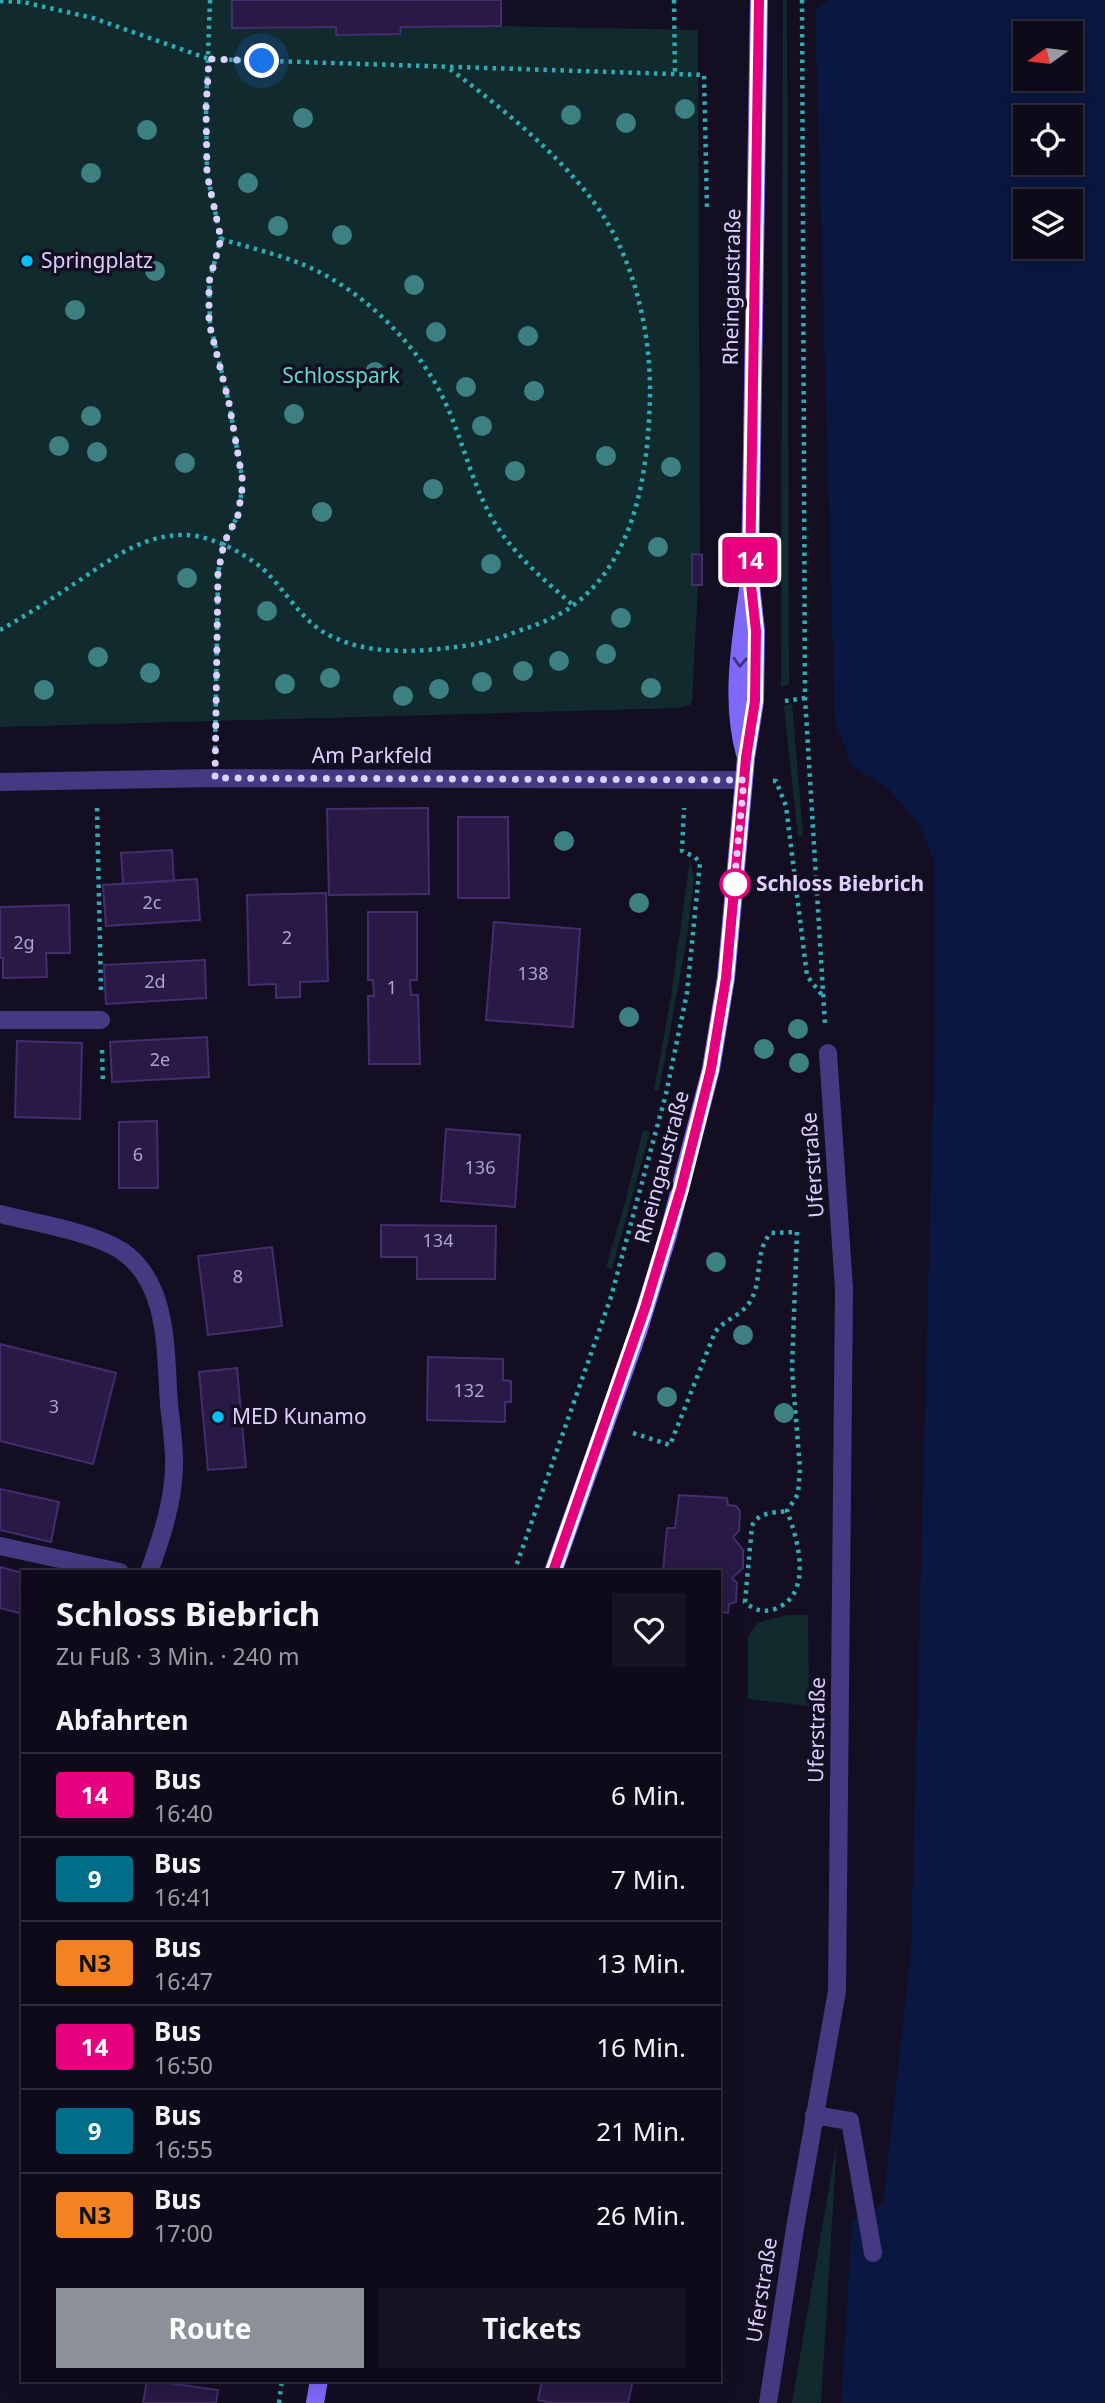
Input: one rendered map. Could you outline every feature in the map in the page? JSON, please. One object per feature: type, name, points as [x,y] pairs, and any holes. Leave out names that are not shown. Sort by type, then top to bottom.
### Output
[{"type":"street","name":"Rheingaustraße","points":[[554,1570],[606,1425],[668,1235],[711,1069],[726,978],[746,758],[755,701],[756,631],[750,576],[759,0]]},
{"type":"street","name":"Am Parkfeld","points":[[0,782],[215,778],[744,780]]},
{"type":"street","points":[[0,1020],[102,1020]]},
{"type":"street","name":"Uferstraße","points":[[768,2403],[814,2115],[837,1992],[844,1289],[828,1053]]},
{"type":"street","points":[[0,1214],[92,1237],[122,1251],[142,1269],[153,1289],[162,1322],[174,1468],[168,1512],[150,1570]]},
{"type":"street","points":[[0,1546],[111,1570]]},
{"type":"street","points":[[814,2115],[850,2121],[873,2253]]},
{"type":"street","points":[[315,2403],[318,2382]]},
{"type":"path","points":[[210,0],[206,108],[207,174],[221,239],[209,282],[209,323],[229,403],[243,483],[238,515],[224,543],[218,573],[215,778]]},
{"type":"path","points":[[674,0],[675,74]]},
{"type":"path","points":[[776,781],[786,806],[807,976],[822,996],[805,698],[802,0]]},
{"type":"path","points":[[0,1],[23,2],[93,18],[209,59],[704,75],[707,209]]},
{"type":"path","points":[[0,630],[120,552],[155,537],[189,534],[224,543],[269,574],[299,612],[317,628],[358,647],[389,651],[429,651],[463,647],[506,636],[545,621],[573,605],[596,584],[612,563],[634,516],[647,448],[649,364],[645,326],[635,289],[611,228],[570,173],[485,95],[447,67]]},
{"type":"path","points":[[221,239],[304,265],[331,279],[353,294],[399,334],[437,386],[457,427],[491,518],[505,539],[540,576],[573,605]]},
{"type":"path","points":[[777,701],[805,698]]},
{"type":"path","points":[[97,779],[103,1084]]},
{"type":"path","points":[[515,1570],[611,1297],[666,1094],[687,993],[700,863],[695,856],[682,852],[684,801]]},
{"type":"path","points":[[606,1425],[670,1445],[715,1332],[722,1323],[746,1308],[753,1297],[763,1241],[771,1233],[797,1232],[792,1369],[800,1469],[798,1494],[788,1511],[800,1559],[798,1580],[794,1594],[785,1603],[762,1611],[752,1608],[745,1602],[752,1526],[755,1518],[763,1514],[788,1511]]},
{"type":"path","points":[[279,2403],[282,2382]]},
{"type":"green space","name":"Schlosspark","points":[[0,0],[232,0],[336,27],[336,34],[400,34],[401,27],[698,30],[700,554],[693,554],[698,585],[690,705],[678,708],[0,727]]},
{"type":"green space","points":[[783,0],[787,0],[789,684],[781,687]]},
{"type":"green space","points":[[792,703],[803,836],[798,837],[784,706]]},
{"type":"green space","points":[[690,859],[694,877],[687,938],[659,1091],[654,1090],[671,997]]},
{"type":"green space","points":[[643,1130],[650,1132],[612,1269],[606,1267]]},
{"type":"green space","points":[[787,1615],[808,1615],[809,1706],[748,1699],[748,1638],[757,1623]]},
{"type":"green space","points":[[837,2141],[821,2403],[792,2403]]},
{"type":"water","points":[[830,0],[1105,0],[1105,2403],[841,2403],[852,2221],[883,2203],[911,1950],[935,1028],[934,861],[919,824],[889,789],[852,766],[835,722],[815,9]]},
{"type":"building","points":[[232,0],[501,0],[501,26],[401,27],[400,34],[336,35],[336,27],[232,28]]},
{"type":"building","points":[[692,554],[702,555],[702,585],[692,585]]},
{"type":"building","points":[[428,808],[429,894],[329,895],[327,809]]},
{"type":"building","points":[[458,817],[508,817],[509,898],[458,898]]},
{"type":"building","points":[[172,850],[174,881],[123,884],[121,853]]},
{"type":"building","points":[[197,879],[200,920],[106,926],[103,885]]},
{"type":"building","points":[[326,893],[328,981],[300,982],[300,997],[276,998],[276,984],[249,985],[247,895]]},
{"type":"building","points":[[69,905],[70,953],[46,953],[47,977],[3,978],[3,958],[0,958],[0,907]]},
{"type":"building","points":[[368,912],[417,912],[417,980],[410,980],[411,995],[418,995],[420,1064],[369,1064],[368,996],[374,996],[373,980],[368,980]]},
{"type":"building","points":[[494,922],[580,929],[573,1027],[486,1020]]},
{"type":"building","points":[[205,960],[206,998],[106,1004],[104,965]]},
{"type":"building","points":[[207,1037],[209,1077],[112,1082],[110,1042]]},
{"type":"building","points":[[17,1041],[82,1043],[80,1119],[15,1117]]},
{"type":"building","points":[[157,1121],[158,1188],[119,1188],[119,1122]]},
{"type":"building","points":[[446,1129],[520,1135],[515,1207],[441,1201]]},
{"type":"building","points":[[381,1225],[496,1226],[495,1279],[417,1279],[417,1257],[381,1257]]},
{"type":"building","points":[[272,1247],[282,1326],[208,1335],[198,1256]]},
{"type":"building","points":[[0,1344],[116,1373],[93,1464],[0,1441]]},
{"type":"building","points":[[428,1357],[503,1359],[503,1380],[511,1381],[511,1402],[505,1402],[505,1422],[427,1420]]},
{"type":"building","points":[[237,1368],[246,1467],[208,1470],[199,1372]]},
{"type":"building","points":[[0,1489],[59,1502],[51,1542],[0,1530]]},
{"type":"building","points":[[679,1495],[727,1498],[728,1505],[736,1506],[740,1511],[739,1531],[733,1537],[743,1550],[743,1568],[732,1578],[737,1583],[736,1602],[729,1604],[728,1613],[721,1612],[721,1570],[663,1570],[667,1528],[675,1528]]},
{"type":"building","points":[[0,1567],[21,1572],[21,1613],[0,1608]]},
{"type":"building","points":[[147,2382],[218,2390],[216,2403],[143,2403]]},
{"type":"building","points":[[542,2382],[633,2382],[628,2403],[552,2403],[538,2400]]},
{"type":"bus line","name":"14","points":[[554,1570],[630,1355],[668,1235],[711,1069],[726,978],[746,758],[755,701],[756,631],[750,576],[759,0]]},
{"type":"place","name":"Springplatz","points":[[27,261]]},
{"type":"place","name":"Schloss Biebrich","points":[[735,884]]},
{"type":"place","name":"MED Kunamo","points":[[218,1417]]},
{"type":"route","points":[[262,61],[209,59],[206,108],[207,174],[221,239],[209,282],[209,323],[229,403],[243,483],[238,515],[224,543],[218,573],[215,778],[744,780],[734,886],[735,884]]}]
